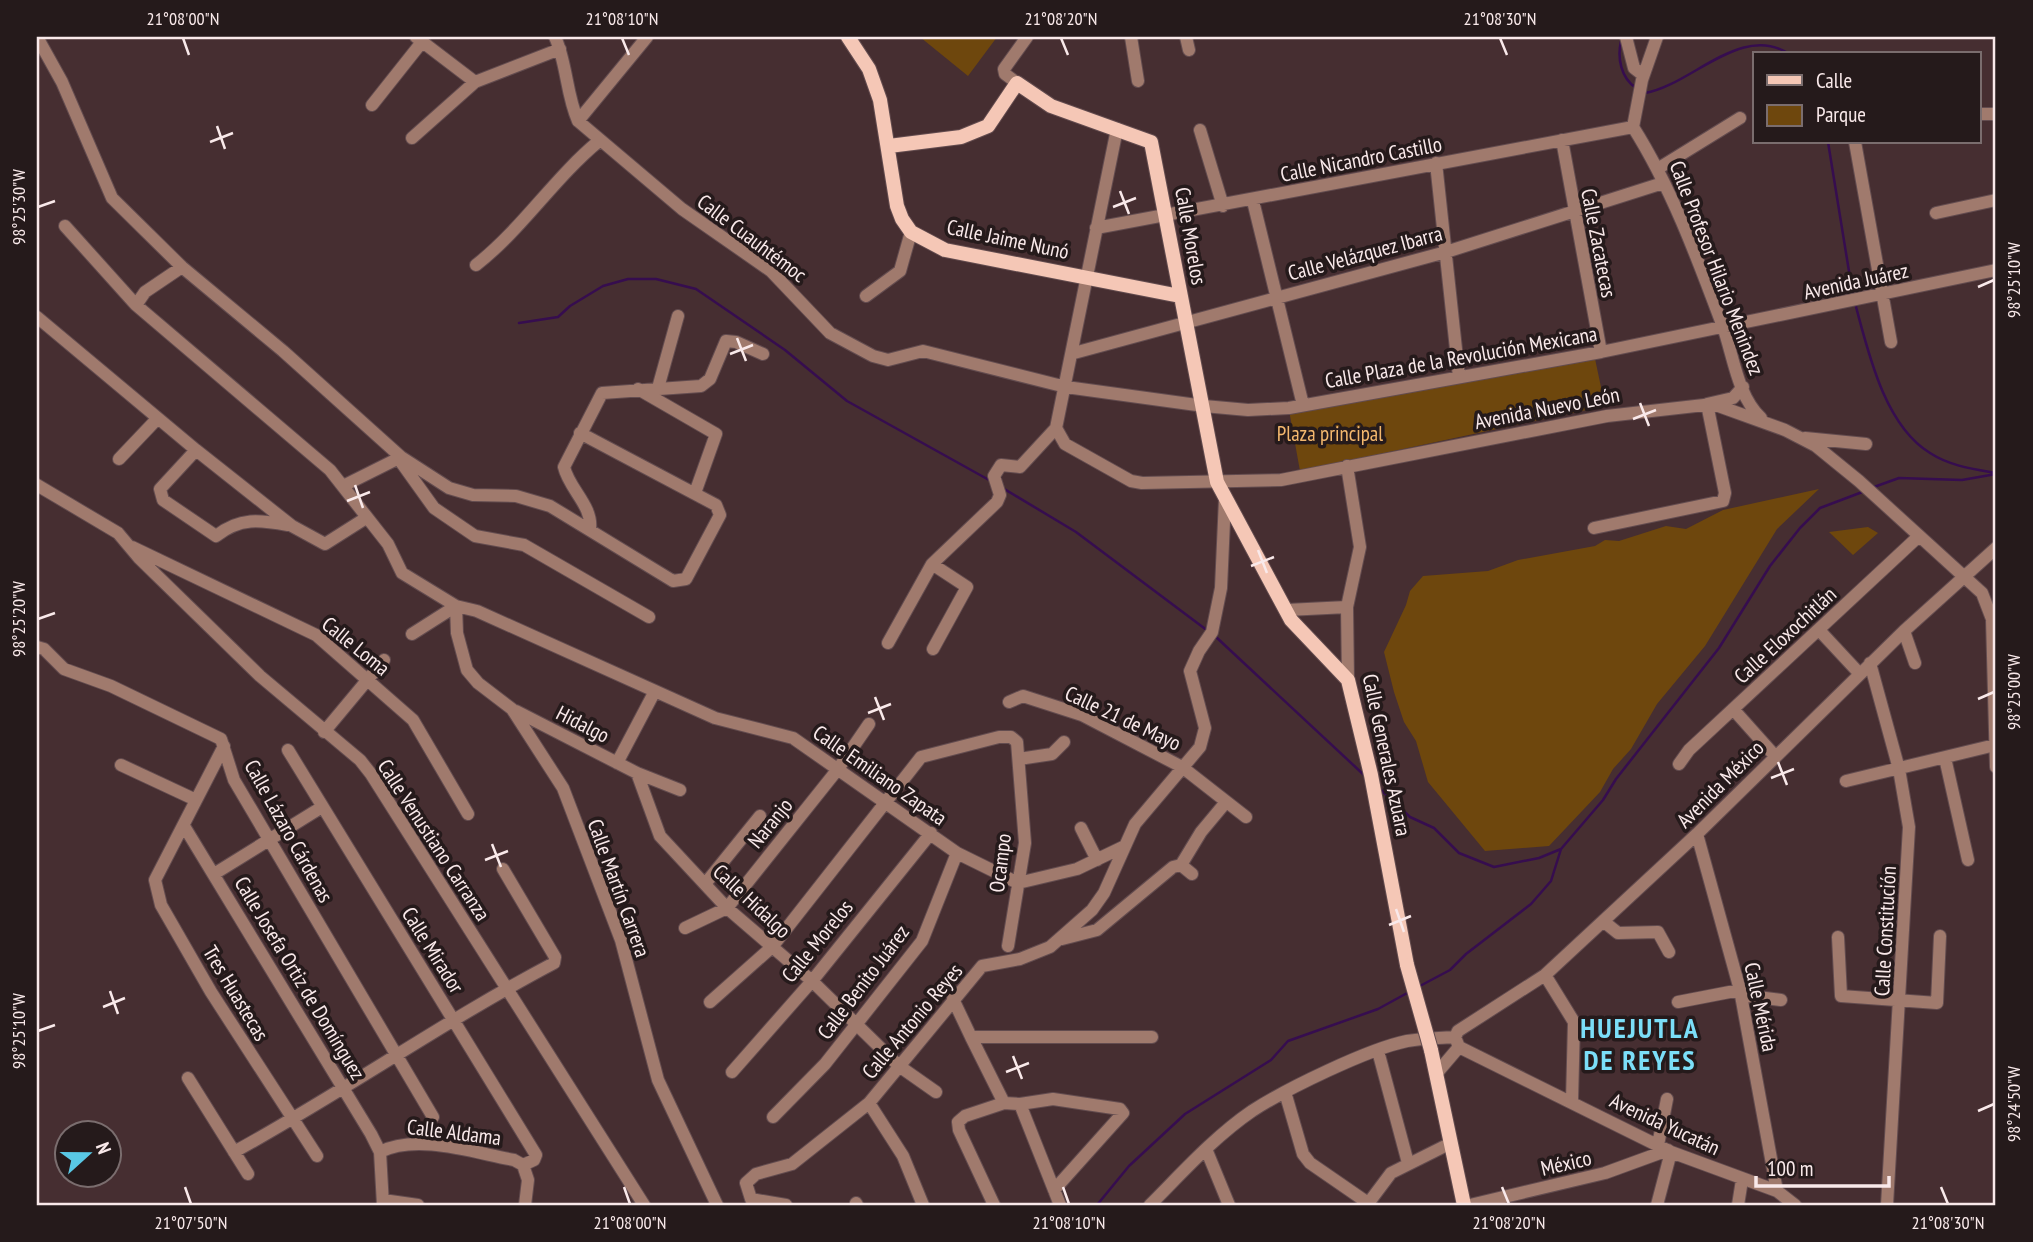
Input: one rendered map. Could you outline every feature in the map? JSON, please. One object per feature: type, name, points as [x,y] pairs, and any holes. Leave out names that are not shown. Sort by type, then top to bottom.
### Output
[{"type":"main road","points":[[848,37],[875,83],[897,206],[911,232]]},
{"type":"main road","points":[[888,146],[961,136],[988,127],[1017,83]]},
{"type":"main road","name":"Calle Morelos","points":[[1017,83],[1051,106],[1151,142],[1217,482],[1291,620],[1348,680]]},
{"type":"main road","name":"Calle Jaime Nunó","points":[[911,232],[945,250],[1180,296]]},
{"type":"main road","name":"Calle Generales Azuara","points":[[1348,680],[1371,775],[1407,964],[1436,1074],[1464,1205]]},
{"type":"street","points":[[37,37],[62,82],[112,198],[182,267],[283,351],[401,457],[449,488],[473,495],[516,496],[550,506],[673,581],[686,579],[720,515],[719,509],[695,493],[580,433]]},
{"type":"street","points":[[1017,83],[1004,74],[1004,69],[1027,37]]},
{"type":"street","points":[[1131,37],[1138,80]]},
{"type":"street","points":[[1626,37],[1634,68],[1643,77]]},
{"type":"street","points":[[1633,127],[1643,77],[1657,37]]},
{"type":"street","points":[[372,106],[419,39],[475,82]]},
{"type":"street","points":[[412,138],[475,82],[558,43],[571,105],[578,121],[645,40]]},
{"type":"street","points":[[1660,168],[1740,118]]},
{"type":"street","name":"Calle Cuauhtémoc","points":[[578,121],[682,209],[771,271],[830,333],[873,356],[888,360],[923,351],[1066,387],[1204,406]]},
{"type":"street","name":"Calle Nicandro Castillo","points":[[1096,228],[1253,201],[1436,163],[1633,127]]},
{"type":"street","name":"Calle Profesor Hilario Menindez","points":[[1633,127],[1660,168],[1663,183],[1724,328],[1752,409],[1766,423]]},
{"type":"street","points":[[888,643],[932,564],[997,502],[1000,495],[994,476],[1001,465],[1020,467],[1057,433],[1117,129]]},
{"type":"street","points":[[1199,130],[1223,206]]},
{"type":"street","name":"Calle Zacatecas","points":[[1562,140],[1601,352]]},
{"type":"street","points":[[476,265],[504,243],[575,163],[600,141]]},
{"type":"street","points":[[1855,144],[1879,297],[1891,342]]},
{"type":"street","points":[[1436,163],[1459,377]]},
{"type":"street","name":"Calle Velázquez Ibarra","points":[[1074,353],[1446,252],[1663,183]]},
{"type":"street","points":[[1936,213],[1996,200]]},
{"type":"street","points":[[1253,201],[1303,405]]},
{"type":"street","name":"Calle Emiliano Zapata","points":[[65,226],[136,305],[330,470],[388,544],[402,573],[456,606],[477,611],[716,718],[793,738],[957,853],[1018,883]]},
{"type":"street","points":[[866,296],[900,271],[911,232]]},
{"type":"street","points":[[136,305],[145,292],[182,267]]},
{"type":"street","name":"Avenida Juárez","points":[[1724,328],[1996,270]]},
{"type":"street","points":[[658,388],[678,316]]},
{"type":"street","points":[[37,317],[157,419],[292,526],[325,544],[366,518]]},
{"type":"street","name":"Calle Plaza de la Revolución Mexicana","points":[[1204,406],[1248,410],[1303,405],[1724,328]]},
{"type":"street","points":[[590,529],[592,517],[567,480],[564,467],[602,393],[701,386],[710,379],[726,341],[736,342],[763,354]]},
{"type":"street","points":[[1594,528],[1723,500],[1725,493],[1707,404],[1734,398],[1743,387]]},
{"type":"street","points":[[637,389],[716,434],[695,493]]},
{"type":"street","name":"Avenida Nuevo León","points":[[1217,482],[1281,480],[1606,416],[1707,404],[1734,410],[1801,437],[1859,481],[1982,593],[1992,619],[1996,767]]},
{"type":"street","points":[[119,459],[157,419]]},
{"type":"street","points":[[1057,433],[1130,481],[1217,482]]},
{"type":"street","points":[[1801,437],[1866,444]]},
{"type":"street","points":[[196,450],[160,489],[163,500],[216,536],[232,523],[259,520],[292,526]]},
{"type":"street","points":[[343,486],[401,457]]},
{"type":"street","points":[[401,457],[401,462],[434,508],[475,536],[524,545],[649,617]]},
{"type":"street","name":"Calle Generales Azuara","points":[[1347,466],[1360,547],[1347,607],[1348,680]]},
{"type":"street","points":[[37,485],[118,533],[132,547]]},
{"type":"street","name":"Calle Antonio Reyes","points":[[786,1205],[751,1199],[746,1192],[746,1182],[756,1174],[792,1164],[869,1103],[982,966],[1020,959],[1050,947],[1092,910],[1104,893],[1135,824],[1200,747],[1205,728],[1191,671],[1199,651],[1212,632],[1221,588],[1225,499]]},
{"type":"street","name":"Calle Eloxochitlán","points":[[1679,764],[1733,709],[1919,536]]},
{"type":"street","name":"Calle Loma","points":[[132,547],[163,559],[316,635],[413,720],[468,814]]},
{"type":"street","name":"Calle Venustiano Carranza","points":[[132,547],[139,558],[260,676],[360,760],[371,774],[643,1205]]},
{"type":"street","name":"Avenida México","points":[[1457,1038],[1545,975],[1697,834],[1859,673],[1996,548]]},
{"type":"street","points":[[932,564],[967,587],[933,649]]},
{"type":"street","points":[[412,634],[456,606]]},
{"type":"street","name":"Calle Martín Carrera","points":[[456,606],[457,633],[467,670],[478,683],[512,709],[564,788],[621,940],[658,1080],[717,1205]]},
{"type":"street","points":[[1287,610],[1347,607]]},
{"type":"street","points":[[1819,630],[1859,673]]},
{"type":"street","points":[[1904,631],[1916,663]]},
{"type":"street","name":"Calle Lázaro Cárdenas","points":[[37,647],[44,649],[64,669],[111,686],[221,740],[234,780],[433,1117]]},
{"type":"street","points":[[324,732],[384,660]]},
{"type":"street","name":"Calle Constitución","points":[[1870,663],[1899,769],[1909,827],[1888,1205]]},
{"type":"street","points":[[617,763],[655,691]]},
{"type":"street","name":"Calle 21 de Mayo","points":[[1009,702],[1023,696],[1082,715],[1182,766],[1246,817]]},
{"type":"street","name":"Hidalgo","points":[[512,709],[637,774],[680,790]]},
{"type":"street","points":[[1733,709],[1775,756]]},
{"type":"street","name":"Naranjo","points":[[685,928],[727,908],[838,769],[869,724]]},
{"type":"street","name":"Ocampo","points":[[886,804],[920,757],[999,737],[1011,737],[1017,742],[1025,843],[1009,946]]},
{"type":"street","points":[[1019,759],[1052,754],[1064,742]]},
{"type":"street","points":[[1846,781],[1995,745]]},
{"type":"street","name":"Tres Huastecas","points":[[224,746],[155,880],[161,905],[292,1121],[317,1156]]},
{"type":"street","name":"Calle Mirador","points":[[288,750],[536,1156],[534,1160],[523,1165]]},
{"type":"street","points":[[1945,758],[1968,860]]},
{"type":"street","points":[[121,765],[196,800]]},
{"type":"street","name":"Calle Hidalgo","points":[[637,774],[660,836],[727,908],[812,981],[854,1025],[899,1066],[936,1092]]},
{"type":"street","points":[[1058,940],[1097,930],[1173,867],[1181,865],[1201,832],[1226,802]]},
{"type":"street","points":[[710,1002],[772,947],[886,804]]},
{"type":"street","points":[[214,874],[322,807]]},
{"type":"street","points":[[705,884],[760,816]]},
{"type":"street","name":"Calle Josefa Ortiz de Domínguez","points":[[184,826],[380,1152]]},
{"type":"street","points":[[1081,828],[1097,860]]},
{"type":"street","name":"Calle Morelos","points":[[732,1072],[812,981],[930,833]]},
{"type":"street","name":"Calle Mérida","points":[[1697,834],[1740,990],[1777,1191]]},
{"type":"street","points":[[1018,883],[1032,882],[1097,860],[1123,847]]},
{"type":"street","name":"Calle Benito Juárez","points":[[773,1117],[825,1064],[922,941],[957,853]]},
{"type":"street","points":[[1181,865],[1192,874]]},
{"type":"street","points":[[233,1152],[292,1121],[454,1020],[554,963],[555,957],[503,869]]},
{"type":"street","points":[[1603,921],[1618,933],[1658,932],[1669,952]]},
{"type":"street","points":[[1838,937],[1841,996],[1900,1003],[1937,1003],[1940,936]]},
{"type":"street","points":[[1545,975],[1574,1022],[1572,1101]]},
{"type":"street","points":[[1678,1002],[1740,990],[1749,996],[1781,1000]]},
{"type":"street","points":[[953,999],[1004,1103]]},
{"type":"street","points":[[971,1037],[1152,1037]]},
{"type":"street","points":[[1150,1205],[1206,1149],[1251,1112],[1285,1092],[1378,1051],[1408,1041],[1457,1038]]},
{"type":"street","points":[[1436,1074],[1457,1038]]},
{"type":"street","name":"Avenida Yucatán","points":[[1457,1038],[1666,1149],[1777,1191],[1795,1205]]},
{"type":"street","points":[[1378,1051],[1394,1119],[1408,1163]]},
{"type":"street","points":[[188,1078],[248,1174]]},
{"type":"street","points":[[1285,1092],[1303,1154],[1310,1163],[1368,1204],[1391,1173],[1451,1143]]},
{"type":"street","points":[[994,1205],[959,1130],[958,1122],[965,1116],[1004,1103],[1020,1104],[1053,1099],[1111,1107],[1123,1113],[1054,1190]]},
{"type":"street","points":[[1657,1205],[1666,1149],[1667,1099]]},
{"type":"street","points":[[869,1103],[903,1156],[923,1205]]},
{"type":"street","points":[[1020,1104],[1060,1205]]},
{"type":"street","name":"Calle Aldama","points":[[380,1152],[395,1144],[431,1146],[514,1160],[523,1165]]},
{"type":"street","points":[[1206,1149],[1229,1205]]},
{"type":"street","name":"México","points":[[1470,1205],[1605,1173],[1666,1149]]},
{"type":"street","points":[[380,1152],[383,1203],[418,1205]]},
{"type":"street","points":[[523,1165],[528,1180],[524,1205]]},
{"type":"street","points":[[1738,1205],[1742,1180]]},
{"type":"green space","points":[[920,37],[997,37],[968,76]]},
{"type":"green space","name":"Plaza principal","points":[[1594,354],[1605,406],[1300,471],[1289,410]]},
{"type":"green space","points":[[1819,489],[1777,529],[1705,646],[1657,704],[1631,749],[1613,769],[1600,792],[1549,846],[1485,851],[1428,782],[1416,741],[1404,722],[1384,652],[1410,591],[1423,576],[1488,571],[1518,560],[1595,546],[1605,540],[1619,541],[1666,526],[1686,529],[1723,510]]},
{"type":"green space","points":[[1868,527],[1878,533],[1853,555],[1829,532]]},
{"type":"waterway","points":[[1621,41],[1621,67],[1636,88]]},
{"type":"waterway","points":[[1645,93],[1662,88],[1735,50],[1771,46],[1784,52]]},
{"type":"waterway","points":[[1828,144],[1853,296]]},
{"type":"waterway","points":[[519,323],[558,317],[570,306],[603,286],[628,279],[656,279],[696,289],[785,350],[847,401],[989,480]]},
{"type":"waterway","points":[[1855,303],[1880,386],[1889,406],[1914,440],[1946,461],[1996,473]]},
{"type":"waterway","points":[[1874,487],[1899,478],[1962,480],[1996,474]]},
{"type":"waterway","points":[[1001,487],[1076,532],[1208,631]]},
{"type":"waterway","points":[[1418,987],[1450,970],[1466,954],[1531,904],[1551,881],[1561,849],[1603,800],[1616,779],[1719,648],[1770,566],[1800,528],[1820,508],[1865,491]]},
{"type":"waterway","points":[[1216,637],[1364,775]]},
{"type":"waterway","points":[[1380,789],[1410,817],[1434,828],[1459,853],[1494,867],[1539,858],[1561,849]]},
{"type":"waterway","points":[[1097,1205],[1129,1166],[1185,1114],[1271,1060],[1288,1041],[1378,1009],[1409,992]]},
{"type":"district","name":"HUEJUTLA DE REYES","points":[[1640,1043]]}]
